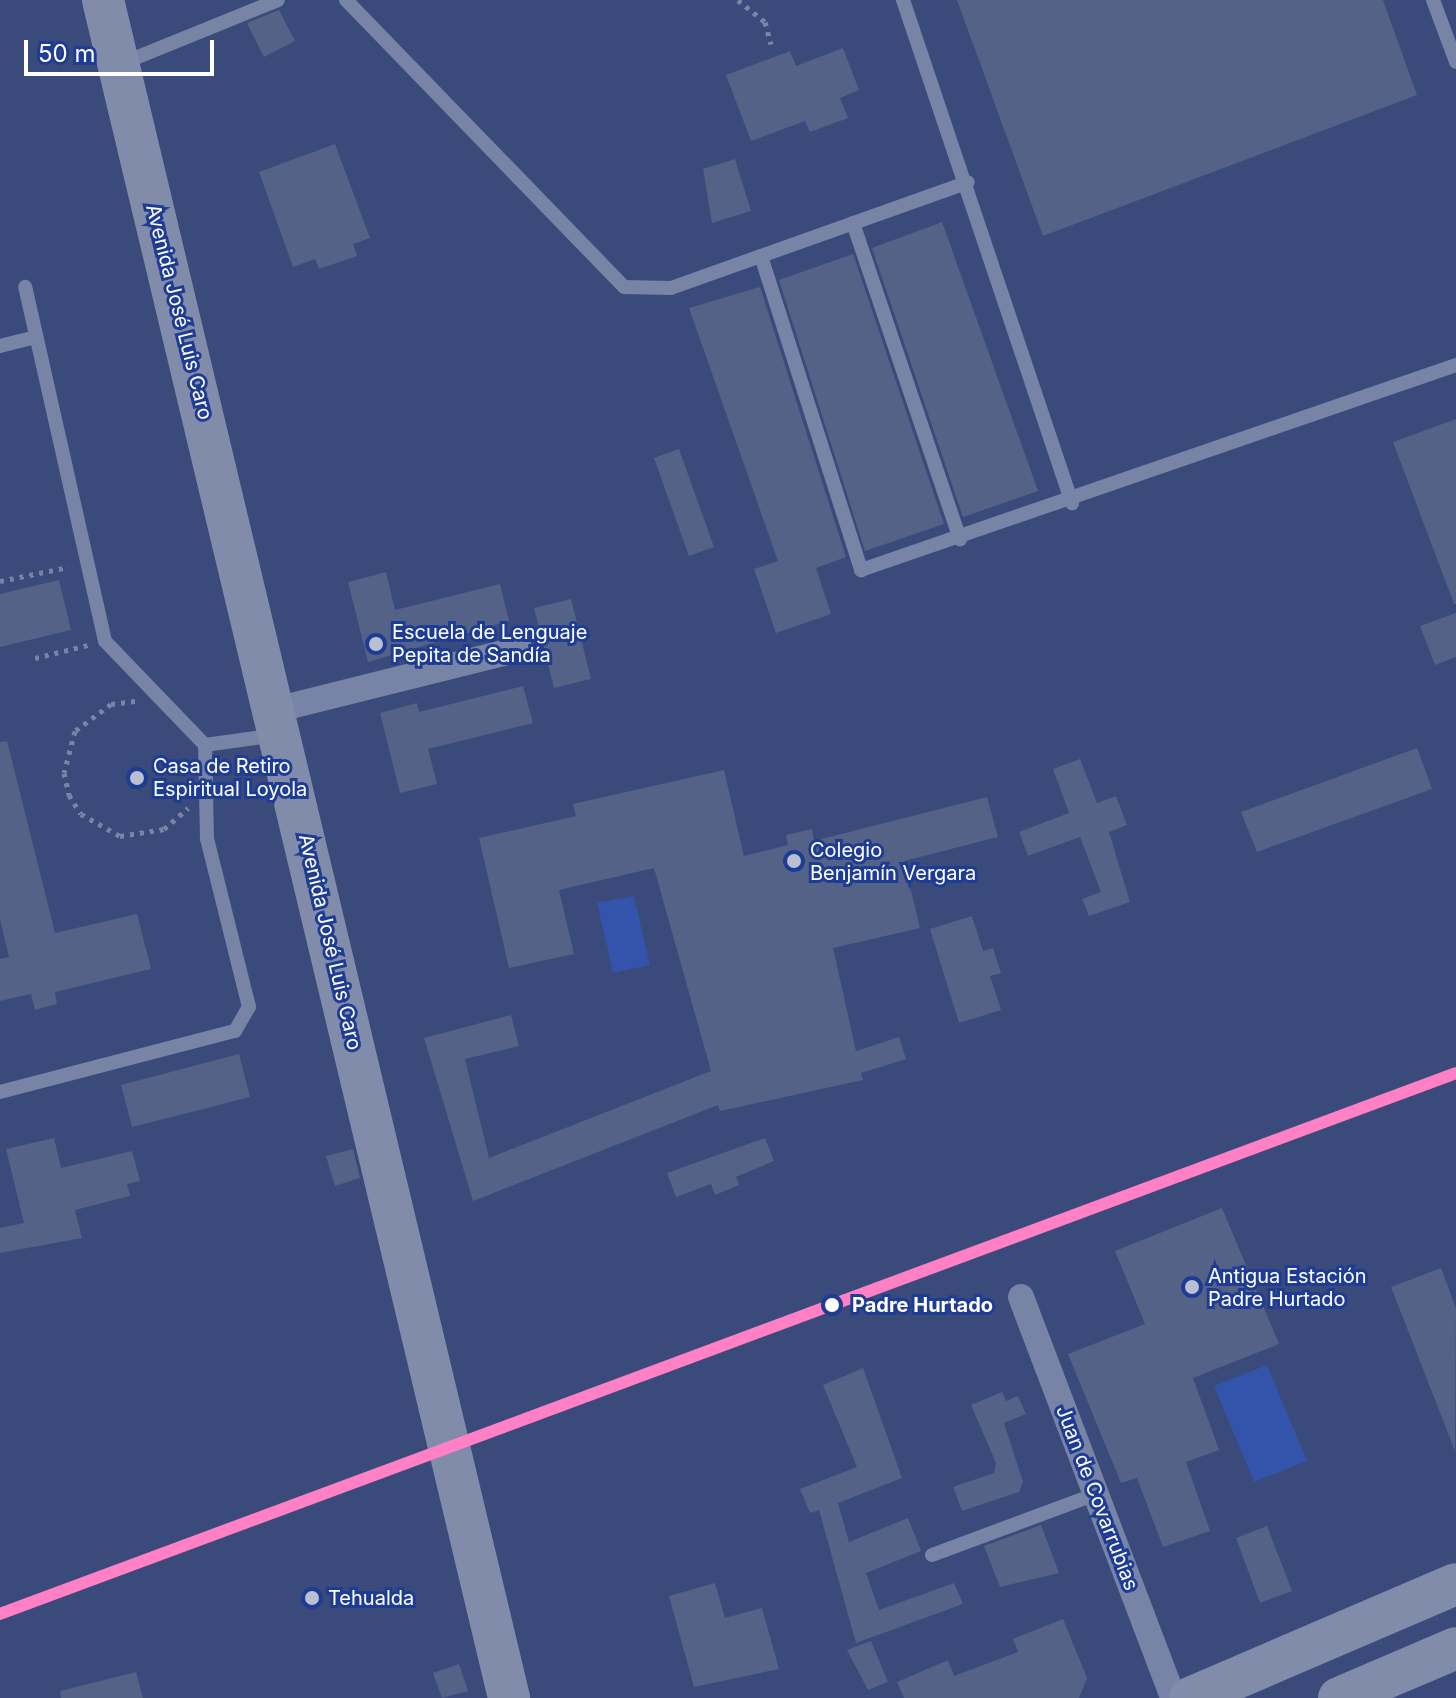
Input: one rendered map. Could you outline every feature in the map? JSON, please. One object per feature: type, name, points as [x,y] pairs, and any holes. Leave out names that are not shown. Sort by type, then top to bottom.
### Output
[{"type":"main road","name":"Avenida José Luis Caro","points":[[103,0],[509,1698]]},
{"type":"main road","points":[[1190,1698],[1456,1584]]},
{"type":"main road","points":[[1309,1647],[1332,1698]]},
{"type":"main road","points":[[1339,1698],[1456,1648]]},
{"type":"street","points":[[278,722],[519,649]]},
{"type":"street","name":"Juan de Covarrubias","points":[[1021,1297],[1173,1698]]},
{"type":"lane","points":[[119,65],[278,0]]},
{"type":"lane","points":[[346,0],[624,287],[654,293],[968,182]]},
{"type":"lane","points":[[903,0],[968,182],[1072,503]]},
{"type":"lane","points":[[1433,0],[1456,62]]},
{"type":"lane","points":[[853,223],[960,539]]},
{"type":"lane","points":[[761,256],[861,570],[1072,503],[1456,365]]},
{"type":"lane","points":[[0,1092],[235,1031],[245,1019],[249,1007],[207,839],[202,782],[205,745],[105,641],[25,287]]},
{"type":"lane","points":[[0,346],[36,337]]},
{"type":"lane","points":[[205,745],[278,722]]},
{"type":"lane","points":[[932,1555],[1096,1494]]},
{"type":"path","points":[[738,0],[765,22],[771,44]]},
{"type":"path","points":[[0,581],[87,563]]},
{"type":"path","points":[[35,658],[105,641]]},
{"type":"path","points":[[175,714],[133,700],[91,714],[66,751],[69,795],[99,828],[142,836],[182,816],[202,782]]},
{"type":"shaded area","points":[[634,896],[650,965],[613,973],[597,903]]},
{"type":"shaded area","points":[[1267,1365],[1307,1461],[1254,1482],[1214,1386]]},
{"type":"building","points":[[957,0],[1383,0],[1417,95],[1043,236]]},
{"type":"building","points":[[279,10],[295,41],[264,57],[247,23]]},
{"type":"building","points":[[843,48],[859,90],[840,98],[848,118],[810,132],[805,121],[751,141],[726,75],[790,51],[796,66]]},
{"type":"building","points":[[335,144],[370,238],[353,244],[357,256],[319,269],[315,259],[293,267],[259,172]]},
{"type":"building","points":[[735,159],[751,211],[712,223],[703,169]]},
{"type":"building","points":[[942,222],[1038,491],[963,517],[872,248]]},
{"type":"building","points":[[853,254],[944,524],[865,551],[779,280]]},
{"type":"building","points":[[760,287],[846,557],[816,568],[831,614],[776,633],[754,569],[778,561],[689,308]]},
{"type":"building","points":[[1456,419],[1456,604],[1454,604],[1393,442]]},
{"type":"building","points":[[679,449],[714,547],[689,556],[654,458]]},
{"type":"building","points":[[386,572],[395,610],[500,584],[509,621],[368,662],[348,582]]},
{"type":"building","points":[[59,580],[71,630],[0,647],[0,594]]},
{"type":"building","points":[[571,599],[591,679],[554,688],[534,608]]},
{"type":"building","points":[[1456,613],[1456,657],[1435,665],[1420,626]]},
{"type":"building","points":[[523,686],[533,723],[428,749],[437,784],[400,793],[380,713],[417,703],[419,712]]},
{"type":"building","points":[[7,741],[55,933],[137,914],[151,969],[55,992],[57,1004],[35,1010],[31,994],[0,1001],[0,959],[9,957],[0,920],[0,742]]},
{"type":"building","points":[[1417,748],[1432,789],[1257,852],[1241,812]]},
{"type":"building","points":[[1080,759],[1097,803],[1116,796],[1127,825],[1109,832],[1130,902],[1089,916],[1082,899],[1101,892],[1080,837],[1028,856],[1019,832],[1069,813],[1053,769]]},
{"type":"building","points":[[724,770],[744,856],[788,845],[786,835],[812,829],[814,841],[987,797],[998,837],[904,861],[920,928],[833,948],[856,1051],[899,1037],[906,1059],[861,1073],[863,1080],[720,1111],[718,1105],[473,1201],[424,1038],[511,1015],[519,1046],[465,1059],[489,1158],[711,1071],[654,868],[559,890],[574,954],[509,968],[479,838],[576,816],[573,804]]},
{"type":"building","points":[[972,916],[983,951],[993,948],[1001,973],[990,976],[1001,1010],[959,1023],[930,929]]},
{"type":"building","points":[[239,1054],[250,1097],[132,1127],[121,1085]]},
{"type":"building","points":[[54,1138],[61,1168],[132,1151],[140,1181],[127,1184],[130,1196],[75,1210],[82,1238],[0,1253],[0,1228],[24,1223],[6,1149]]},
{"type":"building","points":[[765,1138],[774,1161],[736,1177],[739,1185],[715,1195],[711,1184],[676,1197],[667,1173]]},
{"type":"building","points":[[353,1149],[360,1178],[335,1186],[326,1156]]},
{"type":"building","name":"Antigua Estación Padre Hurtado","points":[[1222,1208],[1279,1344],[1193,1378],[1219,1450],[1186,1462],[1210,1531],[1163,1547],[1137,1478],[1121,1483],[1068,1354],[1145,1324],[1115,1251]]},
{"type":"building","points":[[1441,1268],[1456,1308],[1455,1451],[1391,1287]]},
{"type":"building","points":[[863,1368],[902,1478],[838,1503],[849,1542],[908,1518],[921,1551],[866,1573],[879,1610],[954,1583],[963,1604],[856,1643],[819,1510],[810,1513],[800,1489],[857,1467],[823,1385]]},
{"type":"building","points":[[1002,1392],[1006,1401],[1018,1396],[1026,1414],[1004,1423],[1023,1482],[1019,1492],[962,1511],[953,1487],[994,1473],[996,1463],[971,1405]]},
{"type":"building","points":[[1041,1525],[1059,1573],[1000,1587],[984,1546]]},
{"type":"building","points":[[1267,1526],[1292,1591],[1260,1603],[1236,1538]]},
{"type":"building","points":[[715,1583],[725,1618],[762,1608],[779,1669],[694,1687],[669,1596]]},
{"type":"building","points":[[1063,1619],[1087,1678],[1079,1698],[904,1698],[897,1682],[948,1660],[954,1676],[1018,1652],[1013,1639]]},
{"type":"building","points":[[871,1641],[888,1682],[868,1690],[847,1650]]},
{"type":"building","points":[[459,1664],[468,1691],[442,1698],[433,1673]]},
{"type":"building","points":[[136,1672],[143,1698],[61,1698],[60,1691]]},
{"type":"transit line","points":[[0,1614],[1456,1073]]},
{"type":"place","name":"Escuela de Lenguaje Pepita de Sandía","points":[[376,644]]},
{"type":"place","name":"Casa de Retiro Espiritual Loyola","points":[[137,778]]},
{"type":"place","name":"Colegio Benjamín Vergara","points":[[794,861]]},
{"type":"place","name":"Antigua Estación Padre Hurtado","points":[[1192,1287]]},
{"type":"place","name":"Padre Hurtado","points":[[832,1305]]},
{"type":"place","name":"Tehualda","points":[[312,1598]]}]
